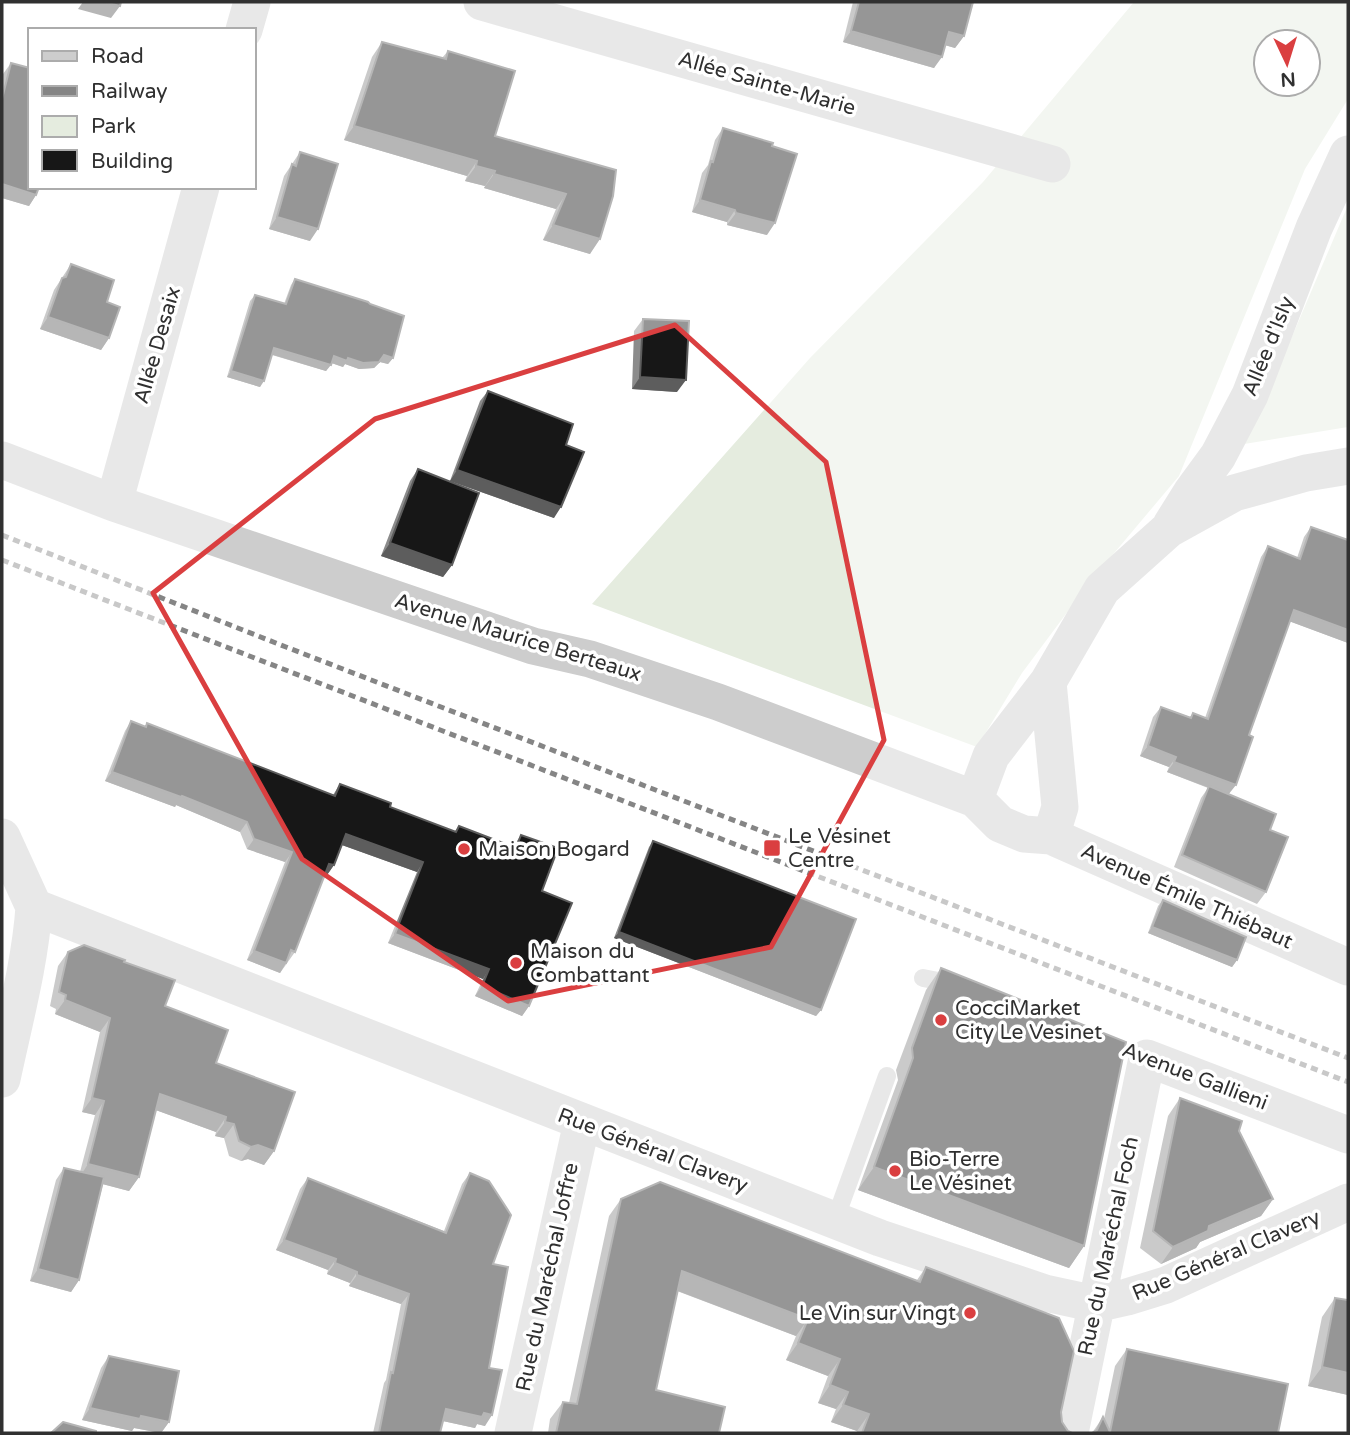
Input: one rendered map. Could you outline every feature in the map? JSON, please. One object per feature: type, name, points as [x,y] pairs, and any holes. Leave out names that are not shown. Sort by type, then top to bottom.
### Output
[{"type":"street","points":[[245,28],[252,2]]},
{"type":"street","name":"Allée Sainte-Marie","points":[[482,2],[1052,164]]},
{"type":"street","name":"Allée d'Isly","points":[[1169,529],[1218,456],[1250,395],[1314,228],[1348,155]]},
{"type":"street","name":"Allée Desaix","points":[[114,503],[200,189]]},
{"type":"street","name":"Avenue Maurice Berteaux","points":[[2,460],[114,503],[533,646],[590,659],[674,687],[844,748],[975,799],[1000,824],[1037,835]]},
{"type":"street","points":[[975,799],[991,756],[1048,682],[1102,589],[1169,529],[1234,493],[1306,473],[1348,466]]},
{"type":"street","points":[[1037,835],[1060,807],[1048,682]]},
{"type":"street","name":"Avenue Émile Thiébaut","points":[[1037,835],[1348,967]]},
{"type":"street","points":[[2,837],[34,907],[30,942],[2,1079]]},
{"type":"street","name":"Rue Général Clavery","points":[[34,907],[880,1238],[1045,1293],[1097,1304],[1127,1297],[1166,1285],[1348,1202]]},
{"type":"street","name":"Avenue Gallieni","points":[[1141,1056],[1348,1135]]},
{"type":"street","name":"Rue du Maréchal Foch","points":[[1070,1433],[1097,1304],[1141,1056]]},
{"type":"street","name":"Rue du Maréchal Joffre","points":[[513,1433],[582,1122]]},
{"type":"lane","points":[[923,978],[973,990]]},
{"type":"lane","points":[[835,1220],[887,1076]]},
{"type":"highlighted area","points":[[675,325],[826,462],[884,740],[771,947],[508,1001],[302,859],[153,593],[375,419]]},
{"type":"green space","points":[[1134,2],[1348,2],[1348,99],[1305,169],[1179,476],[1089,583],[1022,673],[977,747],[592,604],[810,358],[983,182]]},
{"type":"green space","points":[[1348,205],[1348,427],[1238,445],[1268,393]]},
{"type":"building","points":[[104,2],[121,2],[120,6]]},
{"type":"building","points":[[859,2],[973,2],[964,36],[949,32],[942,57],[851,31]]},
{"type":"building","points":[[382,42],[446,59],[448,51],[515,71],[495,136],[616,170],[613,196],[600,239],[553,225],[566,194],[494,174],[495,171],[476,166],[477,161],[354,126]]},
{"type":"building","points":[[11,63],[28,67],[28,189],[38,189],[36,195],[2,184],[2,99]]},
{"type":"building","points":[[723,128],[773,143],[772,146],[797,154],[775,223],[700,200]]},
{"type":"building","points":[[300,152],[338,164],[318,229],[277,217],[292,164],[296,166]]},
{"type":"building","points":[[71,264],[114,280],[107,302],[120,307],[109,338],[48,317],[62,278],[66,277]]},
{"type":"building","points":[[295,279],[404,316],[393,358],[384,355],[379,362],[363,363],[334,356],[331,365],[274,348],[264,381],[231,371],[255,295],[286,304]]},
{"type":"building","points":[[643,319],[689,321],[686,380],[640,377]]},
{"type":"building","points":[[488,391],[573,424],[566,445],[584,452],[561,507],[457,470]]},
{"type":"building","points":[[418,469],[479,493],[452,565],[390,543]]},
{"type":"building","points":[[1311,527],[1348,540],[1348,630],[1294,610],[1249,735],[1253,737],[1236,785],[1174,762],[1176,757],[1148,746],[1161,707],[1191,718],[1193,713],[1208,719],[1268,546],[1300,559]]},
{"type":"building","points":[[131,721],[146,727],[147,723],[335,796],[340,784],[391,803],[390,807],[456,832],[459,826],[516,848],[521,835],[558,848],[542,891],[572,903],[529,1006],[482,986],[489,969],[395,934],[423,862],[346,834],[334,865],[329,864],[295,952],[291,950],[286,963],[254,951],[292,852],[254,839],[247,822],[112,772]]},
{"type":"building","points":[[1209,786],[1276,814],[1270,830],[1288,837],[1266,892],[1182,855]]},
{"type":"building","name":"Le Vésinet Centre","points":[[653,841],[856,919],[821,1010],[619,932]]},
{"type":"building","points":[[1163,900],[1246,937],[1237,960],[1152,927]]},
{"type":"building","points":[[84,945],[175,980],[165,1006],[228,1030],[216,1063],[295,1092],[274,1151],[258,1145],[251,1147],[239,1141],[234,1124],[225,1122],[226,1117],[160,1094],[139,1177],[88,1164],[104,1101],[92,1098],[110,1018],[65,1000],[66,995],[59,992],[68,952]]},
{"type":"building","points":[[941,968],[1126,1042],[1084,1246],[874,1167],[913,1058],[912,1048]]},
{"type":"building","points":[[1180,1098],[1242,1121],[1239,1131],[1273,1199],[1209,1226],[1208,1231],[1173,1247],[1153,1231]]},
{"type":"building","points":[[64,1168],[104,1177],[79,1280],[38,1269]]},
{"type":"building","points":[[470,1173],[489,1181],[511,1215],[493,1264],[508,1267],[489,1368],[502,1370],[492,1415],[484,1413],[482,1417],[446,1409],[440,1433],[379,1433],[409,1294],[357,1275],[357,1272],[335,1263],[336,1259],[284,1240],[308,1178],[446,1233]]},
{"type":"building","points":[[660,1182],[920,1282],[926,1267],[1059,1318],[1074,1351],[1061,1412],[1062,1422],[1072,1433],[862,1433],[869,1414],[843,1405],[848,1392],[830,1385],[840,1359],[798,1343],[808,1319],[682,1271],[656,1390],[725,1407],[719,1433],[556,1433],[563,1402],[577,1404],[621,1199]]},
{"type":"building","points":[[1335,1298],[1348,1300],[1348,1373],[1322,1367]]},
{"type":"building","points":[[1127,1349],[1288,1384],[1278,1433],[1092,1433],[1097,1430],[1103,1417],[1110,1432]]},
{"type":"building","points":[[109,1356],[179,1371],[169,1422],[141,1416],[140,1419],[90,1408]]},
{"type":"building","points":[[63,1422],[96,1431],[96,1433],[51,1433]]},
{"type":"railway","points":[[2,535],[1348,1058]]},
{"type":"railway","points":[[2,560],[1348,1082]]},
{"type":"place","name":"Le Vésinet Centre","points":[[772,848]]},
{"type":"place","name":"Maison Bogard","points":[[464,849]]},
{"type":"place","name":"Maison du Combattant","points":[[516,963]]},
{"type":"place","name":"CocciMarket City Le Vesinet","points":[[941,1020]]},
{"type":"place","name":"Bio-Terre Le Vésinet","points":[[895,1171]]},
{"type":"place","name":"Le Vin sur Vingt","points":[[970,1313]]}]
